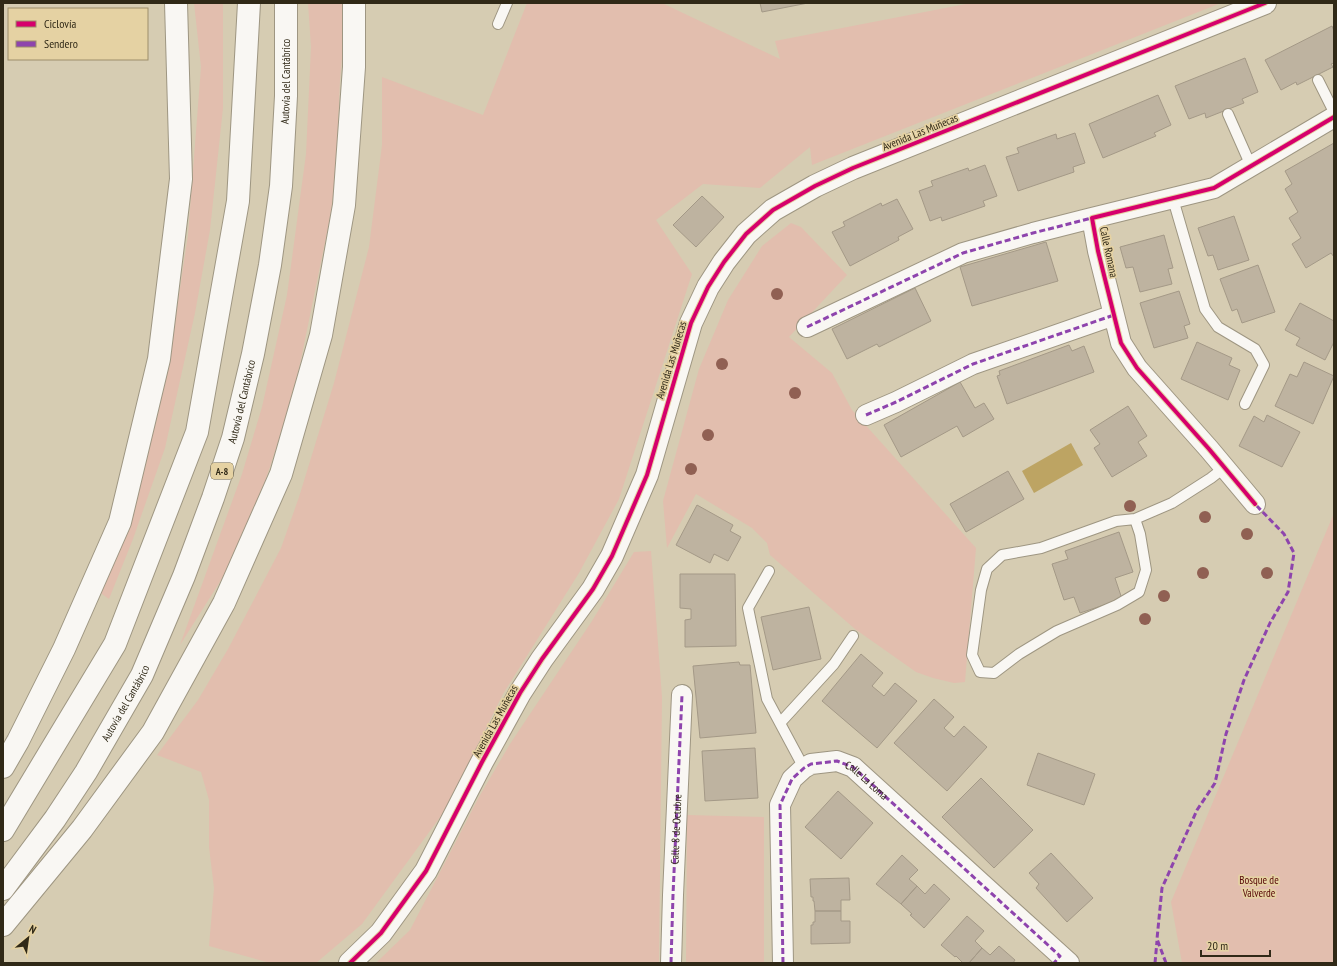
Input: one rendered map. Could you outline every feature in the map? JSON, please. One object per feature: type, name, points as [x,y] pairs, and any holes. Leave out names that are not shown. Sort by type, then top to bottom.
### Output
[{"type":"main road","points":[[3,766],[18,741],[64,649],[120,522],[159,359],[181,179],[176,3]]},
{"type":"main road","points":[[3,830],[115,644],[197,432],[238,201],[249,3]]},
{"type":"main road","name":"Autovía del Cantábrico","points":[[3,889],[55,819],[86,772],[142,675],[184,576],[213,498],[233,438],[253,354],[270,266],[281,186],[286,96],[286,3]]},
{"type":"main road","points":[[3,925],[82,829],[152,732],[224,603],[281,474],[321,335],[344,205],[354,66],[354,3]]},
{"type":"main road","name":"Avenida Las Muñecas","points":[[350,963],[380,933],[426,871],[482,762],[520,693],[542,659],[593,589],[612,556],[647,475],[691,323],[708,287],[724,262],[746,234],[773,210],[815,186],[853,168],[1265,3]]},
{"type":"street","name":"Calle Romana","points":[[1255,504],[1225,467],[1137,368],[1120,343],[1098,251],[1092,218],[1214,188],[1334,116]]},
{"type":"street","points":[[807,327],[963,253],[1092,218]]},
{"type":"street","points":[[866,415],[973,364],[1114,315]]},
{"type":"street","name":"Calle 8 de Octubre","points":[[671,963],[682,695]]},
{"type":"street","name":"Calle La Loma","points":[[804,768],[811,764],[836,761],[853,767],[1061,961]]},
{"type":"street","points":[[783,963],[780,805],[792,779],[804,768]]},
{"type":"lane","points":[[498,24],[507,3]]},
{"type":"lane","points":[[1318,80],[1334,112]]},
{"type":"lane","points":[[1228,114],[1251,166]]},
{"type":"lane","points":[[1173,199],[1205,309],[1218,327],[1255,349],[1264,365],[1245,404]]},
{"type":"lane","points":[[1135,519],[1140,534],[1146,570],[1139,592],[1117,605],[1056,631],[1019,654],[994,674],[980,672],[972,655],[981,590],[987,569],[1002,556],[1041,548],[1116,521],[1135,519],[1172,503],[1211,478],[1225,467]]},
{"type":"lane","points":[[769,571],[748,608],[767,700],[804,768]]},
{"type":"lane","points":[[780,723],[834,664],[853,636]]},
{"type":"green space","points":[[194,3],[223,3],[223,108],[210,230],[195,313],[165,448],[133,539],[109,599],[99,592],[136,482],[173,335],[188,235],[201,67]]},
{"type":"green space","points":[[308,3],[347,3],[340,80],[336,175],[330,218],[300,364],[287,413],[270,467],[240,550],[180,645],[242,474],[262,407],[287,295],[306,154],[311,47]]},
{"type":"green space","points":[[527,3],[662,3],[780,59],[775,41],[971,3],[1221,3],[812,165],[810,147],[760,188],[703,184],[656,220],[692,274],[619,499],[579,573],[503,694],[446,809],[362,924],[316,963],[270,963],[209,946],[214,888],[209,847],[209,800],[201,772],[157,755],[198,700],[228,649],[281,548],[299,497],[334,383],[369,247],[382,145],[382,77],[483,115]]},
{"type":"green space","points":[[791,223],[801,227],[847,275],[789,337],[832,373],[852,410],[976,548],[965,682],[954,683],[916,672],[855,629],[770,555],[767,543],[752,528],[696,494],[667,548],[663,501],[699,369],[728,300],[762,246]]},
{"type":"green space","name":"Bosque de Valverde","points":[[1334,513],[1334,963],[1182,963],[1171,902]]},
{"type":"green space","points":[[651,551],[662,697],[659,963],[376,963],[410,930],[479,797],[510,744],[592,621],[634,552]]},
{"type":"green space","points":[[687,815],[764,817],[764,963],[686,963]]},
{"type":"shaded area","points":[[1071,443],[1083,465],[1034,493],[1022,471]]},
{"type":"building","points":[[760,3],[808,3],[762,12]]},
{"type":"building","points":[[1332,26],[1334,31],[1334,63],[1331,64],[1333,67],[1297,85],[1296,82],[1281,90],[1265,60]]},
{"type":"building","points":[[1245,58],[1258,92],[1242,99],[1244,103],[1206,118],[1205,113],[1189,119],[1175,86]]},
{"type":"building","points":[[1158,95],[1171,125],[1154,133],[1156,136],[1103,158],[1089,124]]},
{"type":"building","points":[[1075,133],[1085,163],[1073,167],[1074,172],[1018,191],[1006,157],[1019,153],[1017,148],[1056,134],[1057,139]]},
{"type":"building","points":[[1334,143],[1334,257],[1331,253],[1306,268],[1292,244],[1301,238],[1289,218],[1298,212],[1285,189],[1292,184],[1285,171]]},
{"type":"building","points":[[985,165],[997,196],[983,201],[985,206],[942,221],[941,217],[930,221],[919,191],[933,186],[931,181],[968,168],[969,171]]},
{"type":"building","points":[[702,196],[724,217],[696,247],[673,225]]},
{"type":"building","points":[[897,199],[913,229],[898,237],[899,240],[850,266],[832,232],[845,226],[843,222],[881,203],[882,206]]},
{"type":"building","points":[[1234,216],[1249,260],[1218,270],[1213,255],[1208,256],[1198,228]]},
{"type":"building","points":[[1164,235],[1173,268],[1168,269],[1172,284],[1140,292],[1133,267],[1126,268],[1120,247]]},
{"type":"building","points":[[1046,242],[1058,281],[972,306],[960,267]]},
{"type":"building","points":[[1258,265],[1275,312],[1242,323],[1237,309],[1232,311],[1220,279]]},
{"type":"building","points":[[915,288],[931,321],[879,347],[877,344],[847,359],[832,329]]},
{"type":"building","points":[[1179,291],[1190,324],[1184,326],[1188,338],[1154,348],[1140,303]]},
{"type":"building","points":[[1300,303],[1334,321],[1334,342],[1325,360],[1296,345],[1300,338],[1285,330]]},
{"type":"building","points":[[1197,342],[1232,358],[1229,365],[1240,370],[1228,400],[1181,379]]},
{"type":"building","points":[[1069,345],[1072,351],[1084,346],[1094,372],[1007,404],[997,376],[1000,375],[999,371]]},
{"type":"building","points":[[1304,362],[1334,376],[1313,424],[1275,406],[1290,374],[1297,377]]},
{"type":"building","points":[[960,382],[975,408],[984,403],[994,419],[963,437],[957,426],[901,457],[884,425]]},
{"type":"building","points":[[1128,406],[1147,436],[1138,442],[1147,456],[1112,477],[1094,448],[1100,444],[1090,430]]},
{"type":"building","points":[[1267,415],[1300,432],[1282,467],[1239,446],[1254,416],[1264,422]]},
{"type":"building","points":[[1008,471],[1024,499],[966,532],[950,504]]},
{"type":"building","points":[[697,505],[733,525],[730,531],[741,537],[728,561],[714,554],[710,563],[676,545]]},
{"type":"building","points":[[1119,532],[1133,572],[1115,578],[1122,599],[1080,613],[1074,597],[1064,600],[1052,564],[1068,559],[1065,551]]},
{"type":"building","points":[[680,574],[735,574],[736,646],[685,647],[685,620],[691,619],[691,609],[680,608]]},
{"type":"building","points":[[809,607],[821,659],[773,670],[761,617]]},
{"type":"building","points":[[861,654],[883,673],[872,686],[884,696],[895,683],[917,701],[877,748],[822,701]]},
{"type":"building","points":[[739,662],[740,665],[750,665],[756,733],[700,738],[693,666]]},
{"type":"building","points":[[934,699],[954,717],[944,728],[954,737],[964,726],[987,747],[947,791],[894,743]]},
{"type":"building","points":[[755,748],[758,798],[705,801],[702,751]]},
{"type":"building","points":[[1038,753],[1095,774],[1084,805],[1027,785]]},
{"type":"building","points":[[981,778],[1033,830],[994,868],[942,817]]},
{"type":"building","points":[[838,791],[873,823],[841,859],[805,827]]},
{"type":"building","points":[[1051,853],[1093,898],[1067,922],[1036,888],[1039,884],[1029,873]]},
{"type":"building","points":[[902,855],[918,870],[909,879],[917,886],[901,904],[876,884]]},
{"type":"building","points":[[849,878],[850,900],[841,900],[841,911],[815,911],[813,897],[811,897],[810,879]]},
{"type":"building","points":[[934,884],[950,899],[924,928],[901,904],[917,886],[925,894]]},
{"type":"building","points":[[815,911],[841,911],[841,921],[850,921],[850,943],[811,944],[811,925],[815,922]]},
{"type":"building","points":[[967,916],[984,931],[975,941],[982,948],[969,963],[963,963],[941,945]]},
{"type":"building","points":[[999,946],[1015,960],[1013,963],[969,963],[982,948],[990,955]]},
{"type":"marked path","points":[[807,327],[963,253],[1092,218]]},
{"type":"marked path","points":[[866,415],[973,364],[1114,315]]},
{"type":"marked path","points":[[1166,963],[1157,939],[1162,888],[1197,810],[1215,783],[1226,734],[1244,680],[1270,623],[1288,592],[1294,553],[1284,534],[1253,502]]},
{"type":"marked path","points":[[671,963],[682,695]]},
{"type":"marked path","points":[[783,963],[780,805],[792,779],[804,768],[811,764],[837,761],[853,767],[1060,956],[1054,963]]},
{"type":"marked path","points":[[1155,963],[1157,941]]},
{"type":"cycle path","points":[[350,963],[381,933],[426,871],[482,762],[520,693],[542,659],[593,589],[612,556],[647,475],[691,323],[708,287],[724,262],[746,234],[773,210],[815,186],[853,168],[1265,3]]},
{"type":"cycle path","points":[[1255,504],[1209,449],[1137,368],[1121,343],[1098,251],[1092,218],[1214,188],[1334,117]]}]
